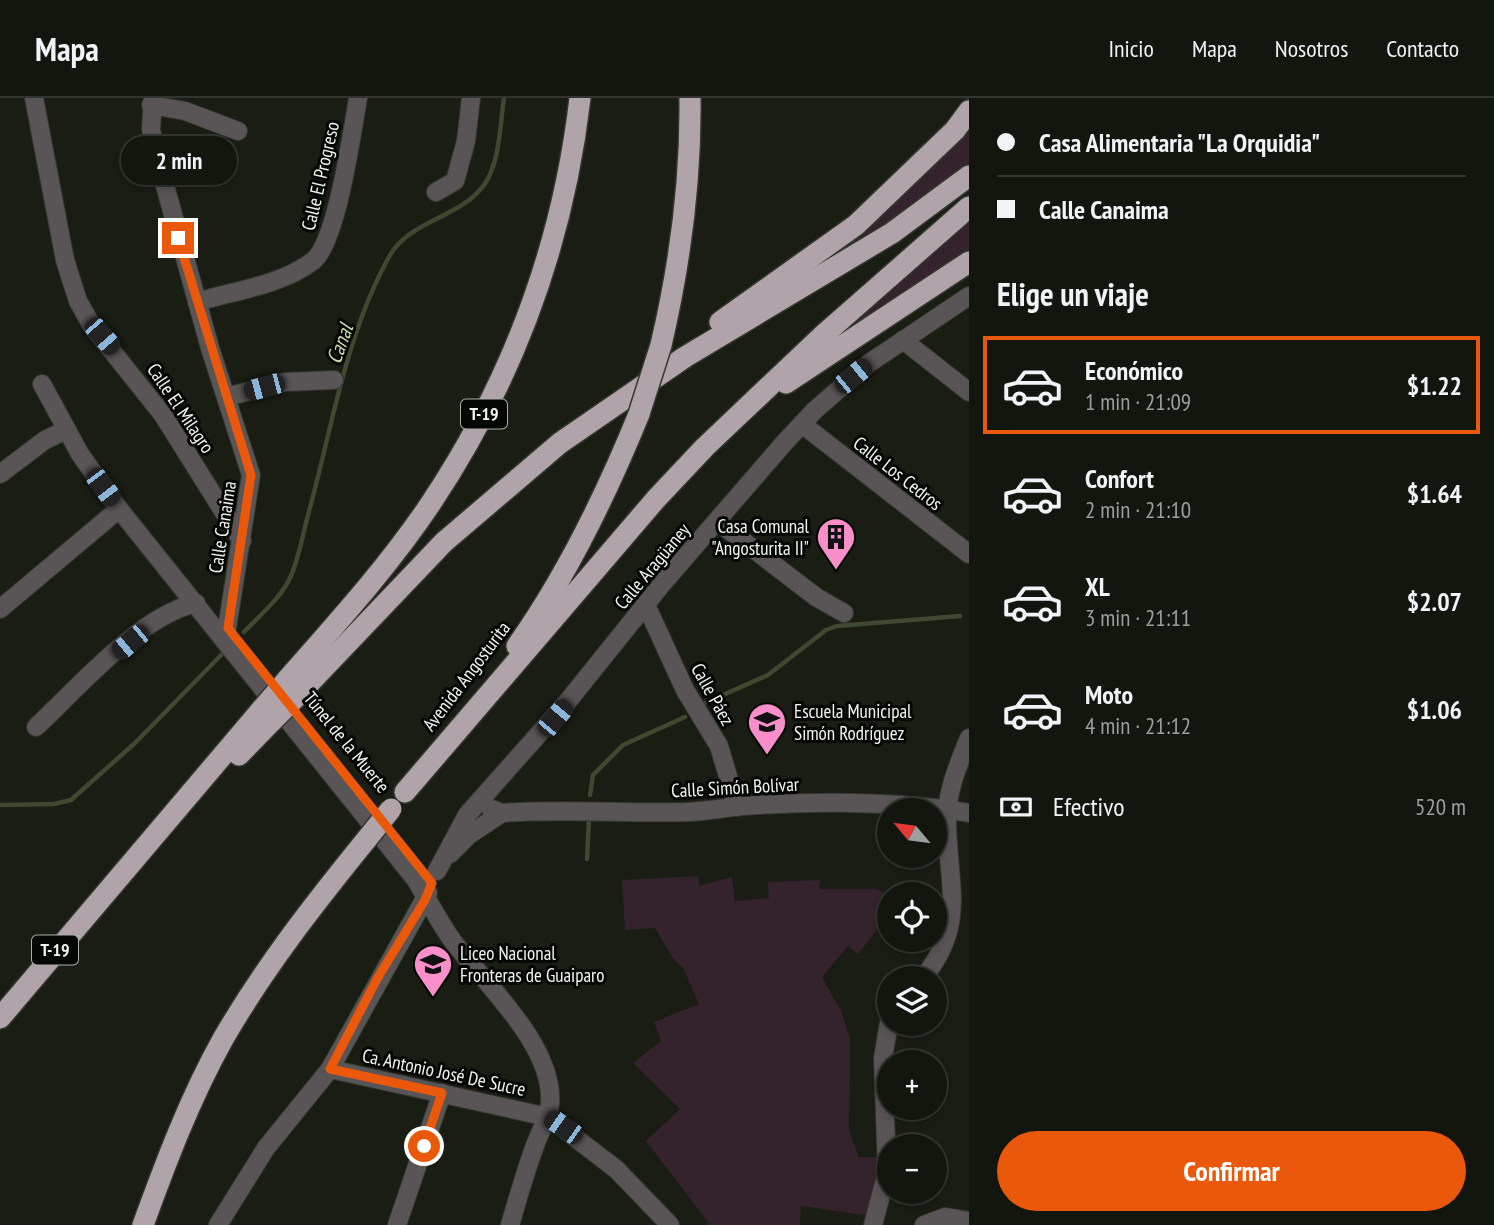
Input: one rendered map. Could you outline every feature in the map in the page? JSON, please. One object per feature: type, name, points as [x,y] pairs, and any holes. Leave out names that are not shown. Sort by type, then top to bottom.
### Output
[{"type":"highway","name":"T-19","points":[[0,1018],[112,884],[292,688],[406,537],[478,426],[520,338],[547,263],[567,186],[580,98]]},
{"type":"highway","name":"Avenida Angosturita","points":[[143,1225],[175,1140],[206,1072],[274,957],[501,669],[551,596],[598,507],[639,414],[661,345],[681,245],[689,163],[690,98]]},
{"type":"highway","points":[[292,688],[468,520],[560,443],[719,323],[856,225],[955,130],[969,111]]},
{"type":"highway","points":[[633,390],[854,258],[969,176]]},
{"type":"highway","points":[[398,800],[656,499],[727,425],[821,337],[969,208]]},
{"type":"highway","points":[[727,425],[969,262]]},
{"type":"street","points":[[34,98],[43,98]]},
{"type":"street","name":"Calle El Milagro","points":[[34,98],[65,260],[78,301],[92,327],[163,415],[242,541]]},
{"type":"street","name":"Calle El Progreso","points":[[197,302],[295,271],[320,254],[332,226],[358,98]]},
{"type":"street","points":[[436,192],[455,181],[466,141],[471,98]]},
{"type":"street","points":[[152,102],[238,131]]},
{"type":"street","name":"Calle Canaima","points":[[152,102],[154,146],[197,302],[251,475],[227,634]]},
{"type":"street","name":"Calle Aragüaney","points":[[218,1225],[266,1148],[330,1069],[372,988],[425,900],[461,823],[560,711],[646,605],[802,424],[838,389],[903,340],[969,296]]},
{"type":"street","points":[[903,340],[969,392]]},
{"type":"street","points":[[226,397],[285,382],[334,380]]},
{"type":"street","points":[[42,384],[66,430],[120,509],[201,609],[227,634]]},
{"type":"street","name":"Calle Los Cedros","points":[[802,424],[969,554]]},
{"type":"street","points":[[0,474],[45,440],[66,430]]},
{"type":"street","points":[[0,609],[120,509]]},
{"type":"street","points":[[717,521],[816,597],[844,612]]},
{"type":"street","name":"Calle Páez","points":[[646,605],[685,690],[719,746],[737,807]]},
{"type":"street","points":[[36,727],[154,621],[171,611],[201,609]]},
{"type":"street","name":"Túnel de la Muerte","points":[[227,634],[435,877]]},
{"type":"street","name":"Túnel de la Muerte","points":[[227,634],[416,880],[425,900],[538,1054],[549,1083],[548,1117]]},
{"type":"street","points":[[932,966],[950,941],[957,912],[948,810],[952,786],[969,738]]},
{"type":"street","points":[[478,803],[502,813]]},
{"type":"street","name":"Calle Simón Bolívar","points":[[502,813],[572,809],[690,812],[737,807],[889,804],[969,813]]},
{"type":"street","points":[[435,877],[469,835],[502,813]]},
{"type":"street","points":[[873,1225],[887,1172],[883,1058],[887,1036]]},
{"type":"street","name":"Ca. Antonio José De Sucre","points":[[330,1069],[548,1117]]},
{"type":"street","points":[[397,1225],[442,1093]]},
{"type":"street","points":[[510,1225],[536,1142],[548,1117],[616,1169],[670,1225]]},
{"type":"street","points":[[924,1225],[945,1217],[969,1220]]},
{"type":"shaded area","points":[[965,98],[969,98],[969,176],[633,390],[719,323],[856,225],[960,111]]},
{"type":"shaded area","points":[[969,207],[969,262],[765,388]]},
{"type":"shaded area","points":[[698,876],[699,886],[732,877],[735,901],[769,898],[768,882],[820,880],[819,889],[877,889],[877,930],[858,954],[848,946],[822,977],[842,1013],[850,1039],[849,1131],[859,1157],[877,1157],[878,1204],[876,1217],[801,1206],[800,1225],[706,1225],[708,1222],[646,1141],[680,1109],[633,1063],[661,1041],[654,1022],[699,1004],[683,968],[672,957],[655,928],[625,930],[622,880]]},
{"type":"waterway","name":"Canal","points":[[244,632],[282,591],[294,569],[350,351],[374,287],[398,245],[421,227],[474,196],[484,185],[496,155],[504,98]]},
{"type":"waterway","points":[[705,703],[768,675],[826,630],[837,626],[960,616]]},
{"type":"waterway","points":[[0,805],[54,804],[71,800],[135,743],[225,651]]},
{"type":"waterway","points":[[590,795],[593,775],[623,745],[685,717]]},
{"type":"waterway","points":[[587,859],[589,819]]},
{"type":"place","name":"Casa Comunal \"Angosturita II\"","points":[[836,571]]},
{"type":"place","name":"Escuela Municipal Simón Rodríguez","points":[[767,756]]},
{"type":"place","name":"Liceo Nacional Fronteras de Guaiparo","points":[[433,998]]},
{"type":"route","points":[[178,238],[251,475],[252,484],[228,628],[432,883],[330,1069],[442,1093],[424,1146]]}]
